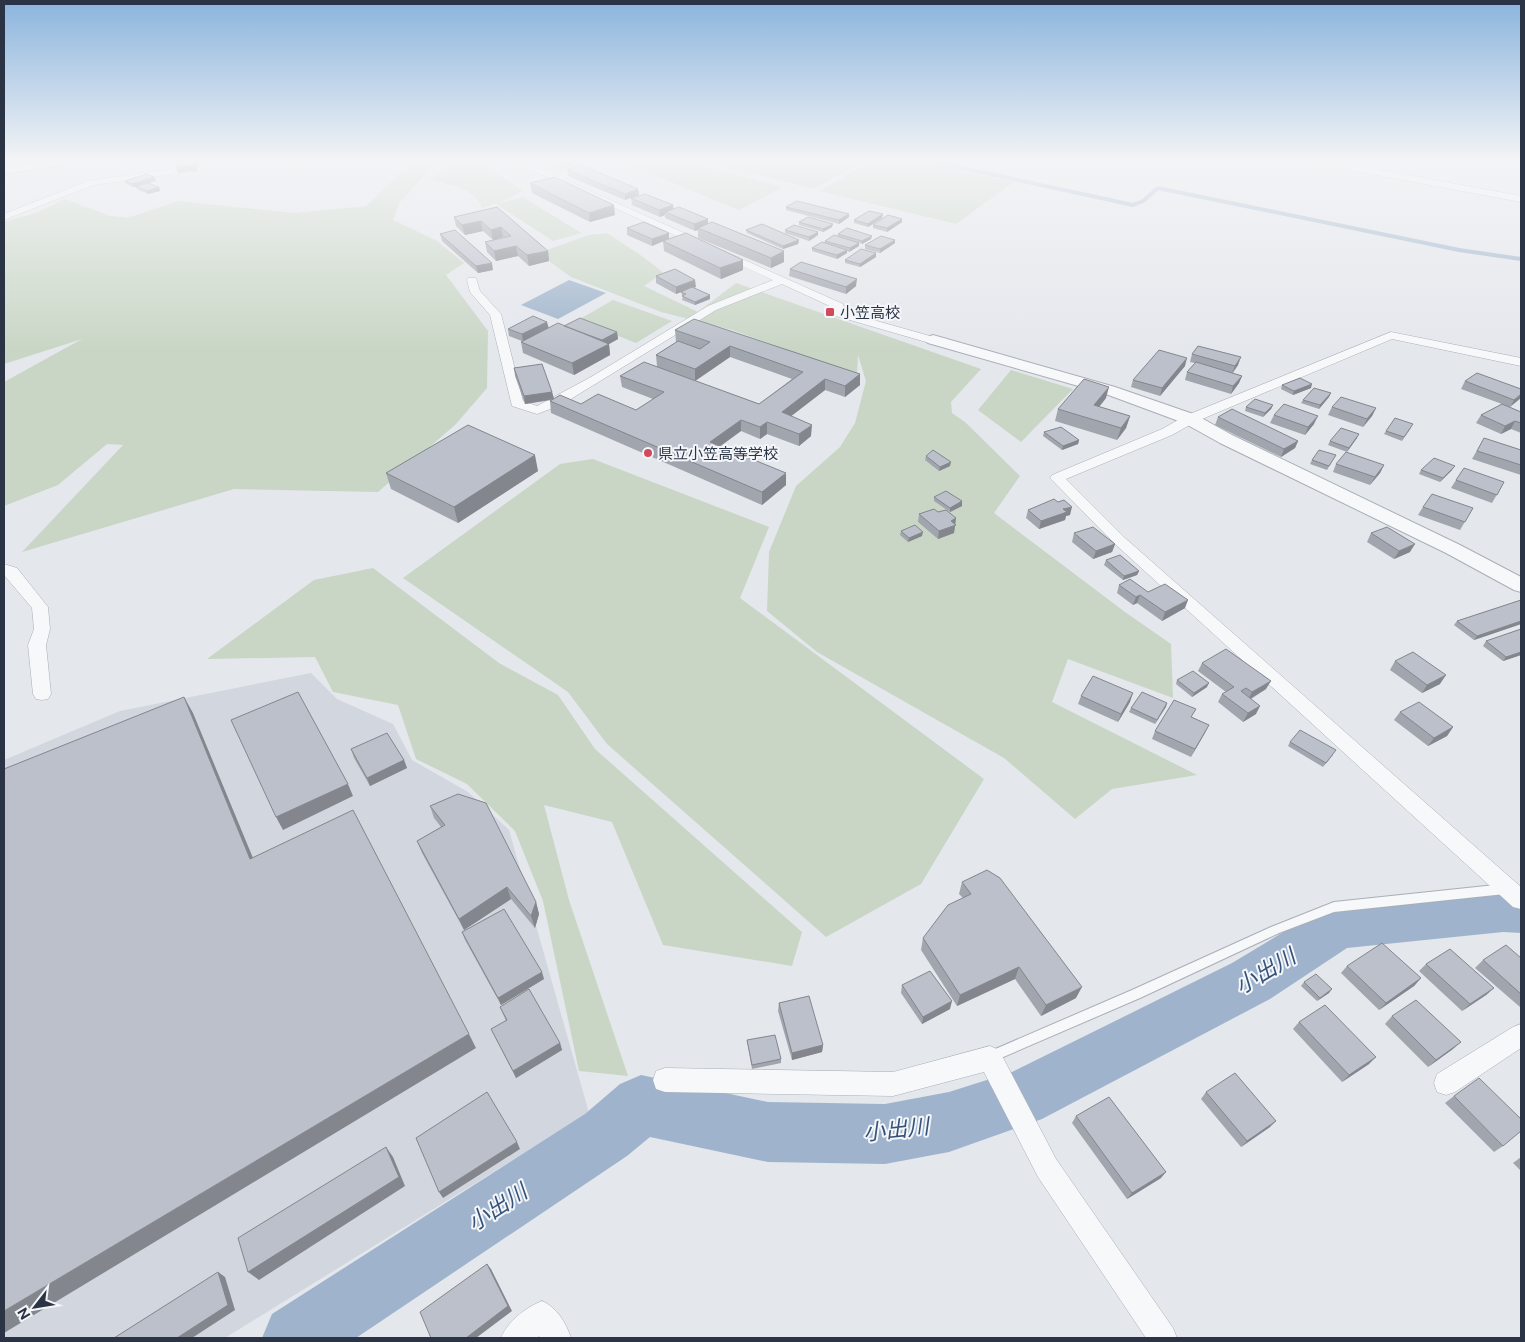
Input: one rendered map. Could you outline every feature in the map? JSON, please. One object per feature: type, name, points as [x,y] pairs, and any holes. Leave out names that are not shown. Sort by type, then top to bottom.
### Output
[{"type":"street","points":[[659,224],[839,306],[840,314],[1109,390],[1190,419],[1235,443],[1453,549],[1521,585]]},
{"type":"street","points":[[472,280],[475,292],[495,314],[517,403],[537,410],[596,380],[712,308],[783,280]]},
{"type":"street","points":[[1516,894],[1120,542],[1057,478],[1167,432],[1190,419],[1391,335],[1521,362]]},
{"type":"street","points":[[4,569],[11,572],[40,607],[42,629],[37,645],[42,694]]},
{"type":"street","points":[[1446,1083],[1521,1035]]},
{"type":"street","points":[[665,1080],[893,1084],[996,1068],[1047,1168],[1163,1338]]},
{"type":"street","points":[[515,1338],[542,1315],[557,1338]]},
{"type":"lane","points":[[996,1068],[1136,994],[1275,930],[1334,907],[1516,894]]},
{"type":"shaded area","points":[[311,673],[337,699],[393,724],[412,760],[468,792],[509,830],[589,1113],[225,1338],[4,1338],[4,760],[120,711]]},
{"type":"green space","points":[[4,224],[401,224],[437,241],[464,263],[446,275],[488,331],[487,388],[456,424],[378,492],[234,489],[22,552],[123,445],[107,444],[58,485],[4,506],[4,382],[82,339],[4,364]]},
{"type":"green space","points":[[526,224],[566,224],[581,233],[553,241]]},
{"type":"green space","points":[[607,233],[663,273],[644,286],[698,312],[736,283],[981,369],[951,402],[952,413],[965,422],[1020,476],[994,513],[1125,612],[1171,644],[1173,698],[1068,659],[1052,702],[1197,775],[1112,789],[1075,819],[1004,758],[817,652],[767,611],[769,552],[796,486],[840,447],[855,423],[866,381],[858,355],[857,375],[732,330],[661,312],[571,277],[549,261],[544,251],[589,235]]},
{"type":"green space","points":[[613,300],[672,321],[636,343],[578,320]]},
{"type":"green space","points":[[1011,370],[1073,389],[1021,442],[978,410]]},
{"type":"green space","points":[[593,459],[769,527],[740,598],[984,779],[921,884],[826,937],[607,744],[568,692],[403,578],[560,464]]},
{"type":"green space","points":[[373,568],[499,663],[558,695],[595,749],[802,932],[792,966],[663,945],[612,822],[544,805],[569,900],[628,1076],[579,1071],[543,901],[515,831],[467,784],[416,759],[398,705],[333,692],[315,657],[207,659],[314,580]]},
{"type":"water","points":[[569,280],[606,293],[558,319],[521,305]]},
{"type":"building","points":[[484,224],[516,224],[548,251],[527,255],[516,246],[494,251],[485,242],[511,236],[501,227],[491,230]]},
{"type":"building","points":[[639,224],[648,224],[669,233],[652,239],[627,228]]},
{"type":"building","points":[[708,224],[716,224],[784,251],[771,258],[698,228]]},
{"type":"building","points":[[762,224],[799,240],[783,246],[746,230]]},
{"type":"building","points":[[805,224],[833,224],[823,229]]},
{"type":"building","points":[[875,224],[894,224],[887,228],[873,225]]},
{"type":"building","points":[[794,225],[818,232],[809,237],[785,230]]},
{"type":"building","points":[[847,228],[872,236],[862,241],[838,234]]},
{"type":"building","points":[[455,230],[492,263],[476,266],[440,234]]},
{"type":"building","points":[[686,233],[743,260],[720,268],[663,241]]},
{"type":"building","points":[[834,235],[859,243],[850,248],[825,241]]},
{"type":"building","points":[[881,236],[895,240],[880,249],[865,245]]},
{"type":"building","points":[[822,242],[847,250],[837,255],[812,248]]},
{"type":"building","points":[[861,249],[876,253],[860,264],[845,260]]},
{"type":"building","points":[[801,262],[857,279],[846,287],[790,269]]},
{"type":"building","points":[[675,269],[695,280],[676,287],[656,276]]},
{"type":"building","points":[[692,287],[710,295],[695,302],[682,296],[686,294],[681,292]]},
{"type":"building","points":[[533,316],[547,322],[522,334],[508,329]]},
{"type":"building","points":[[580,318],[617,332],[602,340],[564,326]]},
{"type":"building","points":[[694,319],[860,374],[845,386],[825,379],[782,412],[812,425],[799,434],[767,422],[760,427],[741,420],[710,442],[786,473],[762,492],[550,401],[560,395],[581,404],[598,394],[636,410],[664,392],[620,376],[644,362],[759,404],[803,372],[730,346],[695,369],[656,355],[678,341],[700,349],[710,342],[675,330]]},
{"type":"building","points":[[558,323],[609,344],[572,363],[521,342]]},
{"type":"building","points":[[1198,346],[1241,357],[1235,366],[1192,354]]},
{"type":"building","points":[[1159,350],[1187,358],[1162,388],[1133,380]]},
{"type":"building","points":[[1196,362],[1242,376],[1233,386],[1187,372]]},
{"type":"building","points":[[542,364],[552,392],[524,396],[514,368]]},
{"type":"building","points":[[1477,373],[1521,389],[1521,394],[1514,400],[1465,381]]},
{"type":"building","points":[[1300,378],[1312,384],[1294,391],[1282,385]]},
{"type":"building","points":[[1084,379],[1109,387],[1094,405],[1130,416],[1121,428],[1058,409]]},
{"type":"building","points":[[1314,388],[1331,393],[1320,405],[1303,400]]},
{"type":"building","points":[[1341,397],[1376,408],[1367,419],[1332,407]]},
{"type":"building","points":[[1255,399],[1273,405],[1265,413],[1246,407]]},
{"type":"building","points":[[1284,404],[1318,416],[1308,427],[1274,415]]},
{"type":"building","points":[[1502,404],[1521,412],[1521,423],[1515,421],[1505,426],[1481,415]]},
{"type":"building","points":[[1232,409],[1298,441],[1284,449],[1218,417]]},
{"type":"building","points":[[1395,418],[1413,424],[1404,437],[1386,431]]},
{"type":"building","points":[[468,425],[535,455],[454,507],[386,473]]},
{"type":"building","points":[[1061,427],[1079,440],[1063,446],[1044,432]]},
{"type":"building","points":[[1341,428],[1359,434],[1349,448],[1330,441]]},
{"type":"building","points":[[1484,438],[1521,450],[1521,465],[1477,451]]},
{"type":"building","points":[[933,450],[951,462],[940,467],[926,456]]},
{"type":"building","points":[[1319,450],[1336,455],[1329,466],[1312,460]]},
{"type":"building","points":[[1346,452],[1384,465],[1375,477],[1336,464]]},
{"type":"building","points":[[1434,458],[1455,466],[1443,478],[1421,470]]},
{"type":"building","points":[[1464,468],[1504,482],[1497,495],[1456,480]]},
{"type":"building","points":[[946,491],[962,501],[950,508],[934,497]]},
{"type":"building","points":[[1432,494],[1473,508],[1465,522],[1423,507]]},
{"type":"building","points":[[1054,499],[1058,502],[1064,500],[1072,507],[1063,509],[1067,512],[1041,521],[1028,510]]},
{"type":"building","points":[[934,509],[938,512],[946,510],[956,518],[951,521],[956,525],[939,531],[919,514]]},
{"type":"building","points":[[915,525],[923,532],[909,538],[901,531]]},
{"type":"building","points":[[1093,527],[1115,544],[1096,551],[1074,533]]},
{"type":"building","points":[[1387,527],[1415,544],[1399,551],[1371,533]]},
{"type":"building","points":[[1120,555],[1139,571],[1124,576],[1106,560]]},
{"type":"building","points":[[1130,579],[1148,592],[1165,584],[1188,600],[1165,612],[1140,595],[1136,597],[1119,585]]},
{"type":"building","points":[[1521,600],[1521,621],[1477,636],[1457,621]]},
{"type":"building","points":[[1521,629],[1521,652],[1506,657],[1486,641]]},
{"type":"building","points":[[1226,649],[1271,681],[1252,692],[1246,688],[1241,691],[1260,706],[1248,713],[1222,694],[1234,687],[1202,663]]},
{"type":"building","points":[[1413,652],[1446,675],[1427,685],[1395,661]]},
{"type":"building","points":[[1193,671],[1209,683],[1194,693],[1177,680]]},
{"type":"building","points":[[1093,676],[1133,693],[1121,714],[1081,696]]},
{"type":"building","points":[[298,692],[348,784],[276,817],[231,720]]},
{"type":"building","points":[[1142,692],[1167,703],[1157,720],[1131,708]]},
{"type":"building","points":[[184,697],[250,859],[353,810],[469,1034],[4,1311],[4,769]]},
{"type":"building","points":[[1174,700],[1196,709],[1191,717],[1209,725],[1195,749],[1155,731]]},
{"type":"building","points":[[1419,702],[1453,727],[1434,738],[1400,712]]},
{"type":"building","points":[[1300,730],[1336,750],[1326,763],[1290,742]]},
{"type":"building","points":[[387,733],[404,760],[367,778],[351,749]]},
{"type":"building","points":[[458,794],[486,803],[536,902],[531,916],[507,887],[459,919],[417,841],[445,825],[430,806]]},
{"type":"building","points":[[987,870],[1000,878],[1082,987],[1046,1005],[1019,967],[960,995],[923,938],[948,905],[971,894],[962,882]]},
{"type":"building","points":[[504,909],[542,972],[498,998],[462,932]]},
{"type":"building","points":[[1382,943],[1421,978],[1386,1003],[1347,966]]},
{"type":"building","points":[[1506,945],[1521,958],[1521,994],[1483,960]]},
{"type":"building","points":[[1450,949],[1494,988],[1470,1004],[1426,964]]},
{"type":"building","points":[[930,971],[952,1001],[923,1017],[902,985]]},
{"type":"building","points":[[1316,974],[1332,989],[1320,998],[1304,982]]},
{"type":"building","points":[[529,989],[560,1043],[513,1071],[491,1029],[507,1020],[500,1007]]},
{"type":"building","points":[[809,996],[823,1045],[792,1053],[779,1003]]},
{"type":"building","points":[[1416,1000],[1461,1042],[1436,1060],[1392,1016]]},
{"type":"building","points":[[1325,1005],[1376,1057],[1349,1075],[1299,1022]]},
{"type":"building","points":[[775,1035],[781,1059],[752,1065],[747,1040]]},
{"type":"building","points":[[1235,1073],[1276,1121],[1247,1141],[1206,1092]]},
{"type":"building","points":[[1479,1078],[1521,1119],[1521,1131],[1503,1146],[1454,1096]]},
{"type":"building","points":[[487,1092],[517,1142],[439,1192],[416,1138]]},
{"type":"building","points":[[1109,1097],[1166,1172],[1132,1193],[1076,1116]]},
{"type":"building","points":[[386,1147],[399,1177],[248,1272],[238,1238]]},
{"type":"building","points":[[487,1264],[508,1306],[466,1338],[431,1338],[420,1312]]},
{"type":"building","points":[[218,1272],[228,1305],[177,1338],[114,1338]]},
{"type":"waterway","points":[[1331,224],[1459,250],[1521,259]]},
{"type":"waterway","name":"小出川","points":[[296,1338],[606,1135],[641,1105],[768,1132],[885,1134],[949,1122],[1021,1098],[1121,1048],[1251,981],[1338,926],[1503,910],[1521,911]]},
{"type":"place","name":"小笠高校","points":[[830,312]]},
{"type":"place","name":"県立小笠高等学校","points":[[648,453]]}]
